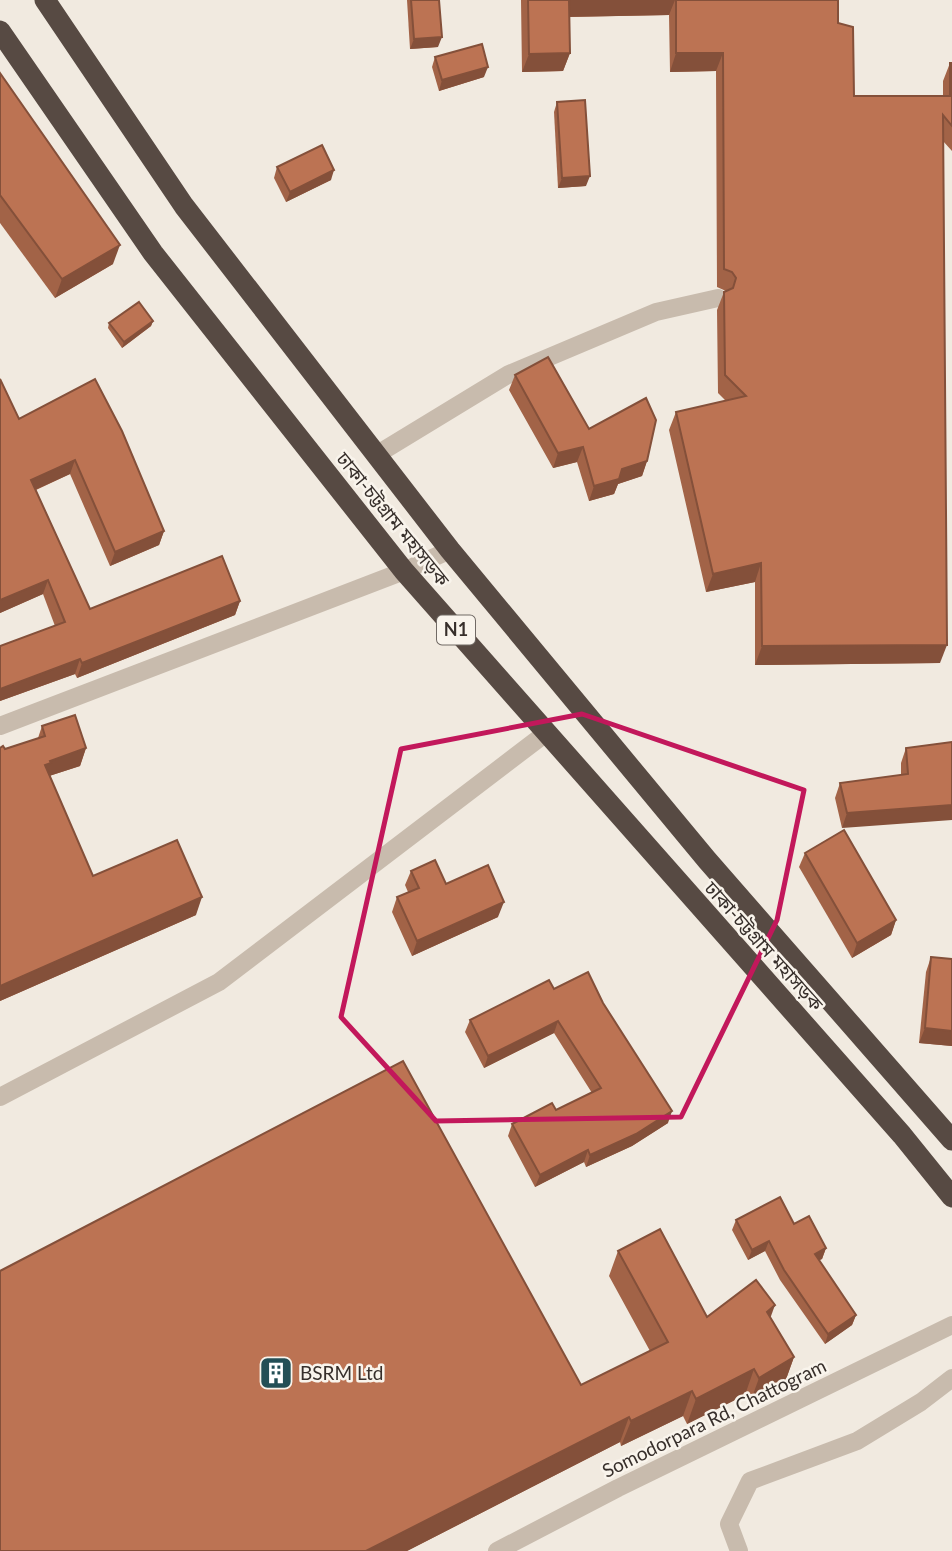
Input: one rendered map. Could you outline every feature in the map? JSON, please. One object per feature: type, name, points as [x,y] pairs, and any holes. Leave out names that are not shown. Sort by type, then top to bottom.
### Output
[{"type":"highway","name":"ঢাকা-চট্টগ্রাম মহাসড়ক","points":[[45,0],[184,206],[450,550],[707,860],[952,1140]]},
{"type":"highway","name":"ঢাকা-চট্টগ্রাম মহাসড়ক","points":[[0,31],[153,253],[404,571],[902,1135],[952,1197]]},
{"type":"street","points":[[376,455],[509,374],[656,312],[718,298]]},
{"type":"street","points":[[0,726],[404,571],[450,550]]},
{"type":"street","points":[[0,1097],[219,982],[546,733]]},
{"type":"street","name":"Somodorpara Rd, Chattogram","points":[[497,1551],[618,1488],[952,1325]]},
{"type":"street","points":[[739,1551],[729,1524],[750,1481],[857,1441],[921,1402],[952,1378]]},
{"type":"highlighted area","points":[[582,714],[804,790],[777,920],[681,1117],[436,1121],[341,1017],[401,749]]},
{"type":"building","points":[[411,0],[439,0],[442,37],[414,39]]},
{"type":"building","points":[[528,0],[569,0],[570,53],[529,54]]},
{"type":"building","points":[[676,0],[838,0],[838,23],[853,27],[854,96],[950,96],[952,63],[952,126],[943,115],[947,645],[762,646],[761,563],[713,574],[676,412],[746,396],[725,375],[724,292],[733,288],[736,278],[732,272],[724,269],[723,53],[676,53]]},
{"type":"building","points":[[482,44],[488,67],[442,80],[435,57]]},
{"type":"building","points":[[0,73],[120,245],[62,279],[0,195]]},
{"type":"building","points":[[585,100],[590,176],[562,178],[557,102]]},
{"type":"building","points":[[322,145],[334,170],[290,192],[277,167]]},
{"type":"building","points":[[139,302],[153,321],[124,342],[109,323]]},
{"type":"building","points":[[548,357],[589,429],[646,398],[656,420],[647,461],[622,469],[619,479],[594,486],[583,447],[558,453],[515,375]]},
{"type":"building","points":[[0,379],[19,419],[95,379],[122,431],[164,531],[115,552],[75,460],[31,480],[90,609],[222,556],[240,601],[82,663],[80,659],[0,689],[0,646],[65,622],[48,580],[0,600]]},
{"type":"building","points":[[75,715],[86,748],[45,765],[93,876],[177,840],[202,897],[0,986],[0,748],[3,746],[5,749],[45,736],[42,726]]},
{"type":"building","points":[[952,742],[952,805],[847,813],[840,783],[908,774],[906,748]]},
{"type":"building","points":[[844,830],[896,920],[857,943],[805,853]]},
{"type":"building","points":[[435,860],[446,884],[488,865],[504,902],[417,941],[397,897],[419,888],[411,871]]},
{"type":"building","points":[[931,957],[952,959],[952,1031],[925,1028]]},
{"type":"building","points":[[588,972],[603,1003],[672,1111],[636,1134],[590,1155],[588,1150],[540,1175],[512,1124],[552,1103],[556,1110],[601,1088],[558,1021],[488,1056],[470,1020],[549,980],[554,989]]},
{"type":"building","name":"BSRM Ltd","points":[[403,1061],[581,1385],[668,1342],[618,1251],[660,1229],[707,1317],[756,1280],[775,1305],[767,1312],[794,1357],[759,1378],[754,1369],[696,1399],[692,1391],[631,1421],[629,1417],[366,1551],[0,1551],[0,1271]]},
{"type":"building","points":[[780,1197],[794,1224],[809,1216],[826,1248],[815,1254],[856,1315],[828,1334],[784,1270],[769,1241],[752,1250],[736,1220]]},
{"type":"place","name":"BSRM Ltd","points":[[276,1373]]}]
